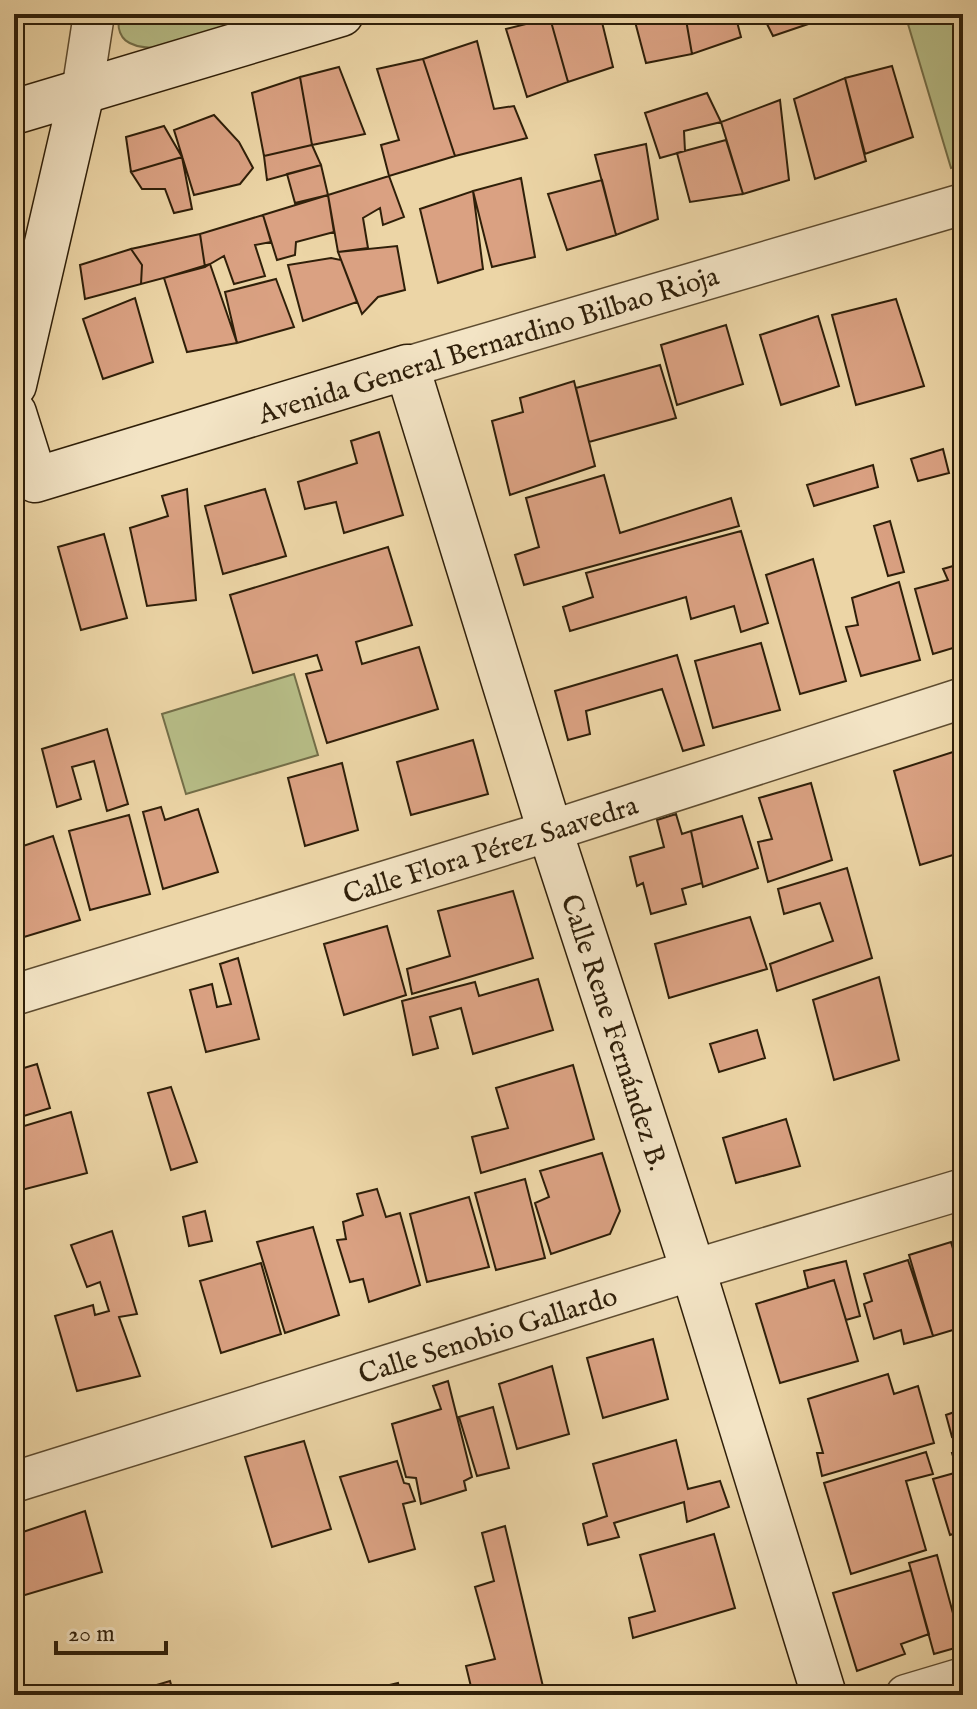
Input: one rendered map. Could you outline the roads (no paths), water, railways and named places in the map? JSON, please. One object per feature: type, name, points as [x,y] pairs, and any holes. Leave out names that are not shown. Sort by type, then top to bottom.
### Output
[{"type":"street","points":[[14,385],[82,92],[94,14]]},
{"type":"street","points":[[14,112],[341,14]]},
{"type":"street","name":"Avenida General Bernardino Bilbao Rioja","points":[[24,483],[963,204]]},
{"type":"street","name":"Calle Rene Fernández B.","points":[[407,367],[550,831],[693,1270],[824,1695]]},
{"type":"street","points":[[14,413],[24,483]]},
{"type":"street","name":"Calle Flora Pérez Saavedra","points":[[14,995],[550,831],[963,698]]},
{"type":"street","name":"Calle Senobio Gallardo","points":[[14,1482],[963,1189]]},
{"type":"street","points":[[906,1695],[963,1678]]}]
